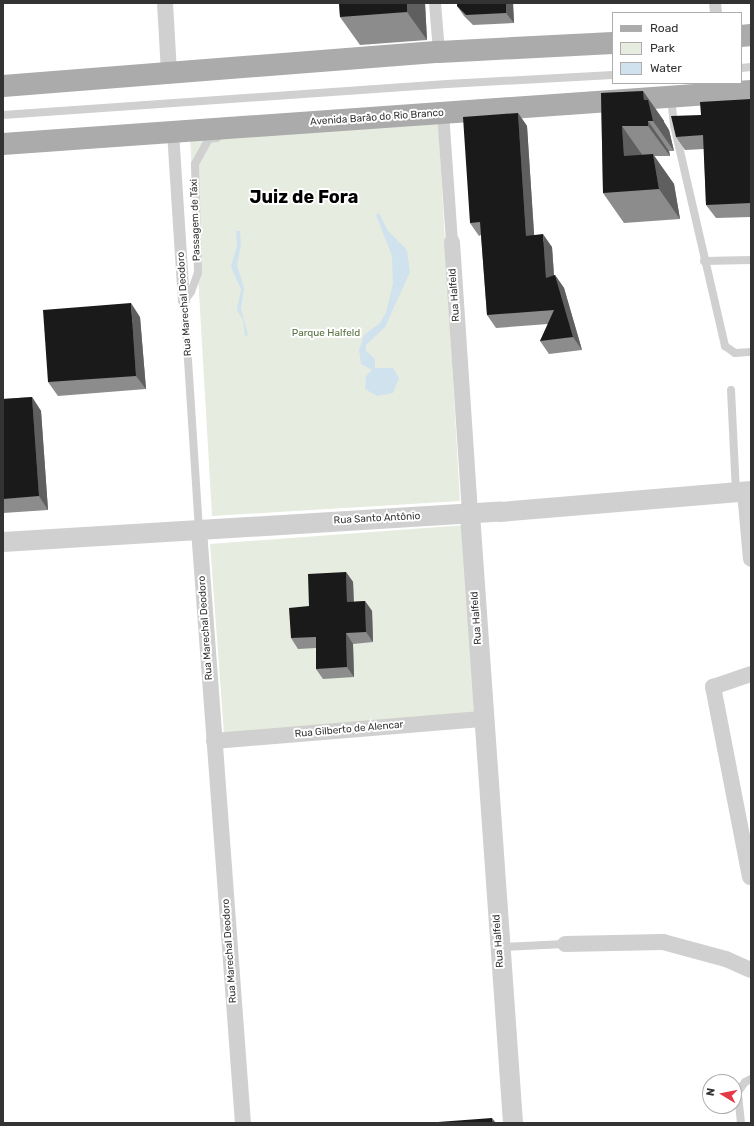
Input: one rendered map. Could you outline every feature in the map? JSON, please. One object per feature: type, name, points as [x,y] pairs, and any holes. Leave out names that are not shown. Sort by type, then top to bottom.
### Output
[{"type":"main road","points":[[3,86],[438,52],[612,43]]},
{"type":"main road","name":"Avenida Barão do Rio Branco","points":[[3,144],[751,91]]},
{"type":"street","points":[[165,3],[169,73]]},
{"type":"street","points":[[435,3],[438,52]]},
{"type":"street","name":"Rua Halfeld","points":[[443,113],[513,1123]]},
{"type":"street","name":"Rua Marechal Deodoro","points":[[173,132],[184,301]]},
{"type":"street","points":[[744,492],[751,559]]},
{"type":"street","name":"Rua Santo Antônio","points":[[3,542],[470,514],[744,492]]},
{"type":"street","name":"Rua Marechal Deodoro","points":[[199,530],[243,1123]]},
{"type":"street","points":[[750,877],[713,687],[751,674]]},
{"type":"street","name":"Rua Gilberto de Alencar","points":[[214,742],[484,719]]},
{"type":"street","points":[[564,944],[663,942],[726,959],[751,970]]},
{"type":"lane","points":[[3,115],[447,84],[612,75]]},
{"type":"lane","points":[[671,97],[674,125],[704,261],[725,346],[736,353],[751,352]]},
{"type":"lane","name":"Passagem de Táxi","points":[[184,301],[191,292],[198,273],[195,164],[209,139],[240,136],[245,127]]},
{"type":"lane","points":[[704,261],[751,260]]},
{"type":"lane","name":"Rua Marechal Deodoro","points":[[184,301],[199,530]]},
{"type":"lane","points":[[731,390],[744,492]]},
{"type":"lane","points":[[500,948],[564,944]]},
{"type":"lane","points":[[741,1123],[738,1092],[745,1082],[751,1079]]},
{"type":"green space","name":"Parque Halfeld","points":[[438,119],[460,501],[212,516],[190,137]]},
{"type":"green space","points":[[466,525],[480,715],[224,734],[210,544]]},
{"type":"water","points":[[379,213],[388,231],[407,250],[410,272],[385,327],[366,345],[366,351],[375,359],[375,368],[393,368],[399,378],[393,393],[377,396],[365,389],[366,376],[372,370],[361,364],[359,350],[364,335],[380,323],[386,313],[393,284],[392,256],[376,215]]},
{"type":"water","points":[[236,231],[240,231],[241,245],[237,265],[244,288],[241,309],[248,335],[245,336],[243,320],[237,310],[241,289],[231,267],[237,246]]},
{"type":"building","points":[[339,3],[407,3],[407,12],[340,17]]},
{"type":"building","points":[[457,3],[506,3],[506,13],[466,15],[457,6]]},
{"type":"building","points":[[643,91],[644,100],[648,100],[653,121],[648,121],[648,126],[622,126],[624,156],[653,154],[659,189],[603,193],[601,93]]},
{"type":"building","points":[[751,99],[751,203],[706,205],[703,135],[676,137],[671,116],[701,115],[700,102]]},
{"type":"building","points":[[518,113],[526,236],[543,234],[546,278],[555,275],[573,337],[540,341],[554,310],[487,315],[480,222],[470,223],[463,117]]},
{"type":"building","points":[[131,303],[136,376],[48,382],[43,310]]},
{"type":"building","points":[[32,397],[39,496],[3,499],[3,399]]},
{"type":"building","points":[[346,572],[347,602],[365,601],[366,632],[346,633],[347,667],[316,669],[316,637],[291,638],[289,608],[309,606],[308,574]]},
{"type":"building","points":[[492,1118],[493,1123],[438,1123],[438,1122]]},
{"type":"district","name":"Juiz de Fora","points":[[304,197]]}]
